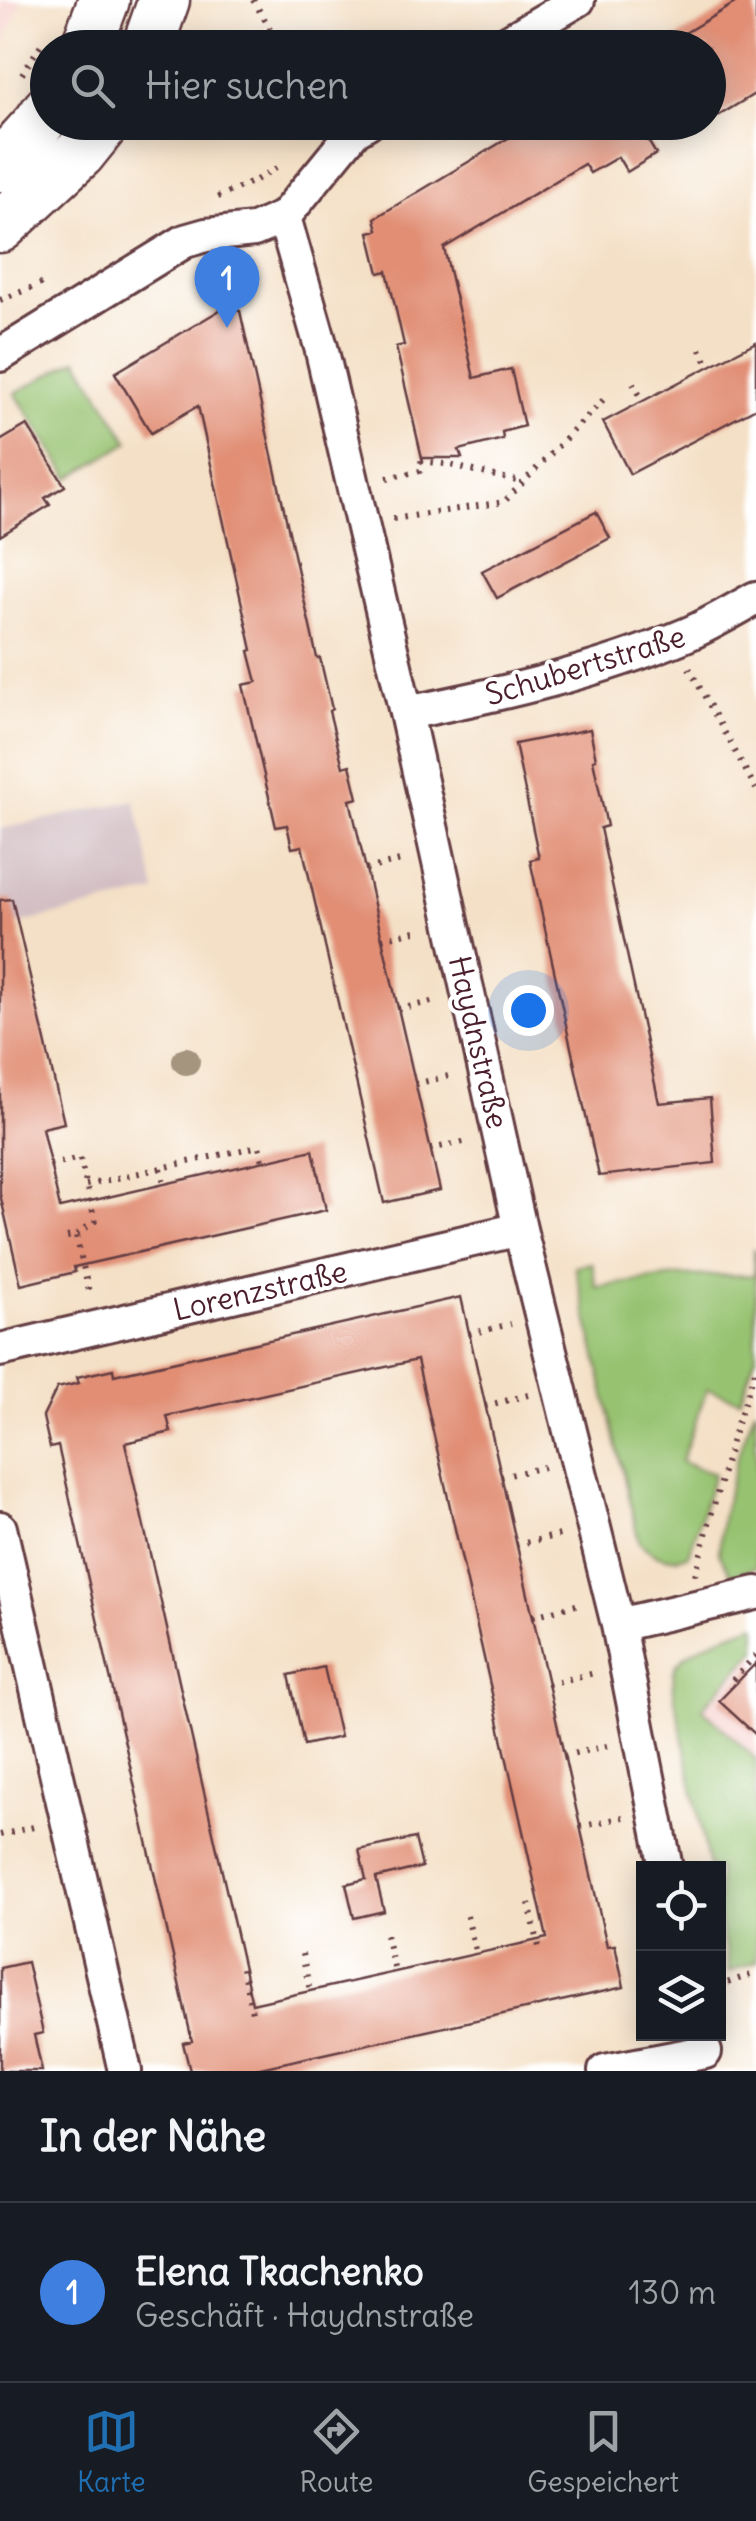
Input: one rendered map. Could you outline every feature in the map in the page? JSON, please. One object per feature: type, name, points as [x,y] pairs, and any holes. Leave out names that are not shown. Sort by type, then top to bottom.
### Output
[{"type":"main road","points":[[77,30],[104,0]]},
{"type":"main road","points":[[154,30],[164,0]]},
{"type":"main road","points":[[0,166],[30,133]]},
{"type":"main road","points":[[0,227],[91,140]]},
{"type":"street","points":[[527,30],[578,0]]},
{"type":"street","points":[[0,355],[184,241],[254,230],[284,217],[347,140]]},
{"type":"street","name":"Haydnstraße","points":[[284,217],[321,347],[406,712],[520,1229],[614,1611],[665,1861]]},
{"type":"street","name":"Schubertstraße","points":[[406,712],[510,692],[636,655],[692,632],[756,598]]},
{"type":"street","name":"Lorenzstraße","points":[[0,1350],[520,1229]]},
{"type":"street","points":[[0,1528],[124,2071]]},
{"type":"street","points":[[614,1611],[686,1610],[756,1594]]},
{"type":"street","points":[[605,2071],[705,2052]]},
{"type":"path","points":[[254,0],[272,30]]},
{"type":"path","points":[[700,349],[709,367]]},
{"type":"path","points":[[634,383],[643,401]]},
{"type":"path","points":[[362,524],[504,502],[605,398]]},
{"type":"path","points":[[401,475],[420,472],[422,459],[522,483]]},
{"type":"path","points":[[673,640],[756,789]]},
{"type":"path","points":[[86,1185],[260,1146],[263,1162]]},
{"type":"path","points":[[50,1164],[80,1158],[94,1221],[67,1237]]},
{"type":"path","points":[[161,1168],[164,1184]]},
{"type":"path","points":[[76,1235],[97,1328]]},
{"type":"path","points":[[686,1610],[732,1439],[756,1368]]},
{"type":"path","points":[[501,1477],[577,1460]]},
{"type":"path","points":[[516,1545],[594,1526]]},
{"type":"path","points":[[533,1616],[614,1611]]},
{"type":"path","points":[[732,1687],[729,1684],[756,1656]]},
{"type":"path","points":[[548,1684],[626,1666]]},
{"type":"path","points":[[564,1756],[640,1738]]},
{"type":"path","points":[[529,1903],[539,1947]]},
{"type":"path","points":[[467,1916],[476,1954]]},
{"type":"path","points":[[386,1934],[395,1972]]},
{"type":"path","points":[[302,1954],[310,1991]]},
{"type":"path","points":[[242,1968],[252,2012]]},
{"type":"path","points":[[726,1983],[756,1973]]},
{"type":"shaded area","points":[[0,0],[22,0],[0,53]]},
{"type":"shaded area","points":[[135,800],[156,892],[0,928],[0,829]]},
{"type":"shaded area","points":[[756,1650],[756,1759],[701,1709]]},
{"type":"green space","points":[[78,359],[129,442],[70,478],[15,393]]},
{"type":"green space","points":[[754,1250],[756,1356],[740,1400],[707,1389],[681,1462],[714,1474],[688,1555],[661,1557],[639,1542],[575,1266],[592,1263],[596,1287],[675,1276],[754,1275]]},
{"type":"green space","points":[[756,1407],[756,1567],[732,1576],[719,1553],[722,1518],[737,1457]]},
{"type":"green space","points":[[756,1624],[756,1650],[702,1708],[756,1759],[756,1962],[729,1972],[726,1861],[708,1861],[674,1694],[675,1668],[680,1661],[724,1636]]},
{"type":"building","points":[[740,0],[756,0],[756,93],[726,111],[726,30],[690,30]]},
{"type":"building","points":[[505,140],[648,140],[656,154],[627,172],[618,157],[590,173],[584,164],[444,248],[474,378],[511,369],[524,426],[502,432],[503,439],[459,450],[462,458],[422,458],[396,347],[404,345],[387,271],[379,273],[369,232],[378,230],[375,218]]},
{"type":"building","points":[[225,307],[240,311],[317,658],[332,709],[329,711],[343,767],[350,765],[358,798],[350,800],[440,1190],[384,1203],[302,846],[292,848],[287,825],[276,827],[243,685],[257,682],[249,651],[252,650],[198,406],[151,433],[115,373]]},
{"type":"building","points":[[756,342],[756,408],[630,474],[603,422]]},
{"type":"building","points":[[27,425],[65,486],[45,498],[50,505],[0,536],[0,441]]},
{"type":"building","points":[[596,512],[610,538],[497,598],[482,571]]},
{"type":"building","points":[[590,729],[607,826],[600,828],[659,1103],[710,1098],[715,1163],[599,1176],[530,860],[539,858],[515,744]]},
{"type":"building","points":[[12,899],[64,1123],[42,1128],[60,1208],[313,1150],[326,1210],[74,1267],[75,1272],[21,1285],[0,1194],[0,900]]},
{"type":"building","points":[[461,1297],[607,1946],[615,1945],[624,1987],[247,2071],[190,2071],[183,2043],[192,2041],[58,1446],[50,1448],[43,1417],[57,1388],[79,1383],[77,1377],[113,1369],[114,1375]],"holes":[[[417,1360],[547,1938],[252,2004],[125,1443],[171,1432],[167,1416]]]},
{"type":"building","points":[[756,1663],[756,1735],[719,1701]]},
{"type":"building","points":[[324,1667],[340,1737],[304,1745],[289,1675]]},
{"type":"building","points":[[415,1838],[422,1867],[376,1878],[384,1911],[354,1918],[346,1884],[366,1879],[359,1850]]},
{"type":"building","points":[[27,1962],[43,2033],[34,2035],[42,2071],[0,2071],[0,1968]]},
{"type":"place","name":"Elena Tkachenko","points":[[227,328]]}]
